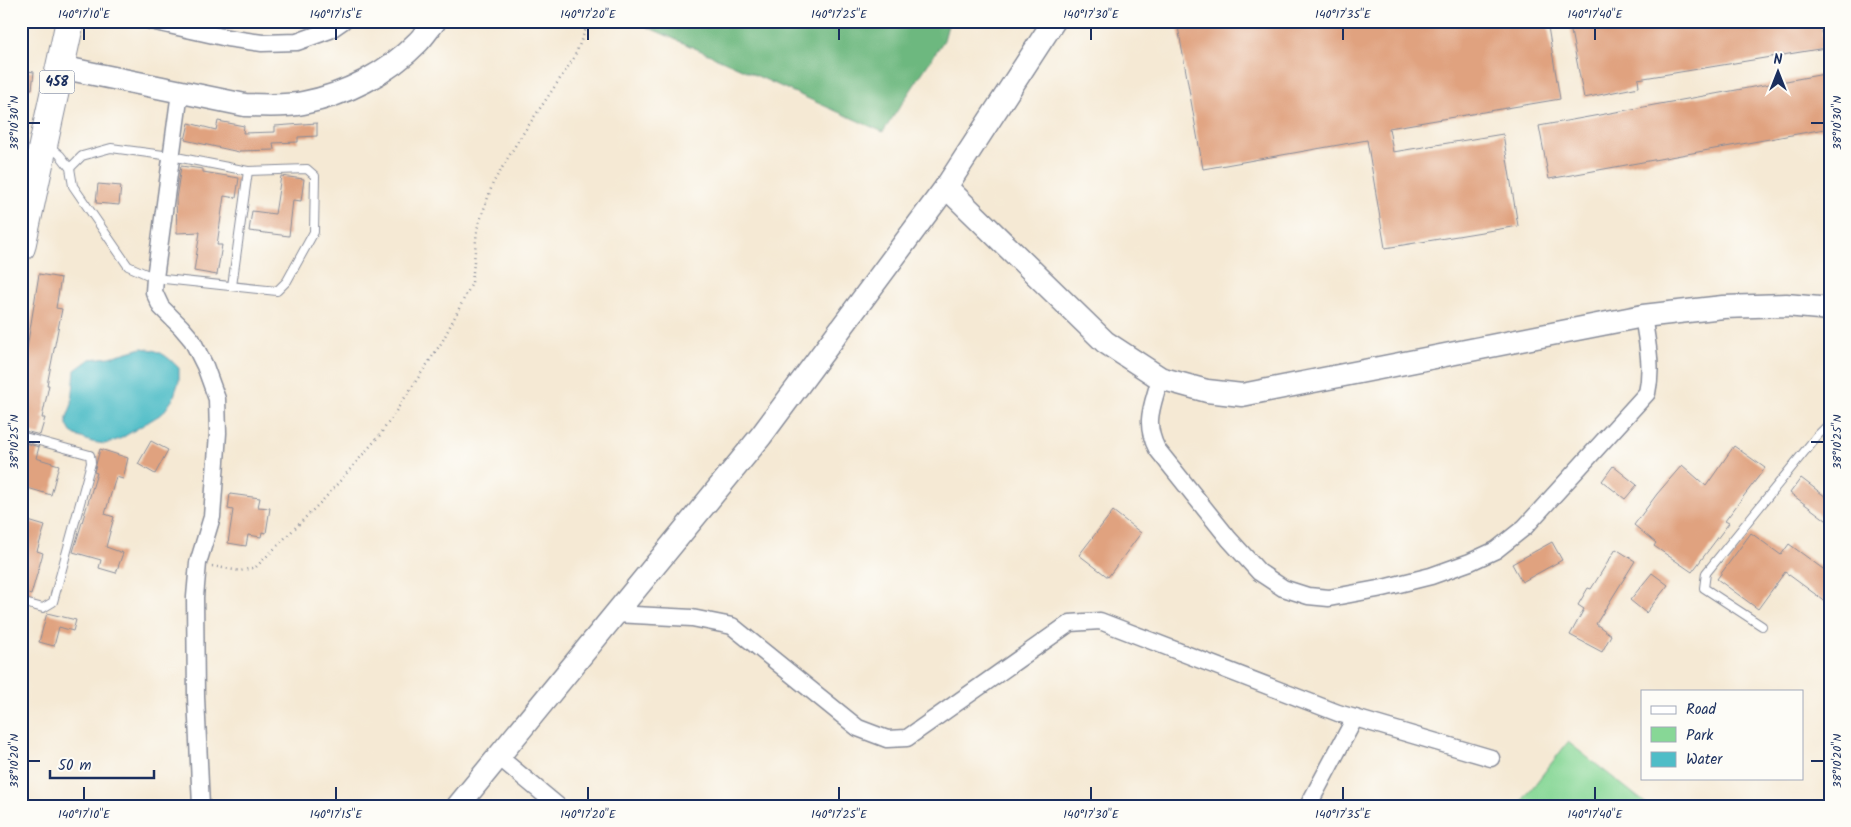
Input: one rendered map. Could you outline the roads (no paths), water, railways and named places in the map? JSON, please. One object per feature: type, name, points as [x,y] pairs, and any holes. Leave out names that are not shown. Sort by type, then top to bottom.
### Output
[{"type":"highway","name":"458","points":[[21,247],[70,21]]},
{"type":"street","points":[[151,21],[227,38],[262,43],[297,42],[330,30],[343,21]]},
{"type":"street","points":[[60,67],[246,104],[275,106],[303,103],[328,96],[364,82],[393,64],[418,42],[435,21]]},
{"type":"street","points":[[458,806],[761,436],[946,187],[1054,21]]},
{"type":"street","points":[[180,92],[154,292],[161,307],[192,340],[205,366],[217,399],[218,442],[212,517],[198,563],[195,597],[201,806]]},
{"type":"street","points":[[946,187],[1105,342],[1160,378],[1206,391],[1242,394],[1643,316],[1723,307],[1786,305],[1830,309]]},
{"type":"street","points":[[1160,378],[1148,421],[1150,436],[1156,449],[1229,539],[1260,572],[1283,588],[1308,596],[1330,598],[1431,576],[1462,565],[1496,550],[1525,527],[1647,393],[1650,363],[1643,316]]},
{"type":"street","points":[[615,614],[692,618],[732,626],[858,728],[887,739],[907,738],[1070,623],[1100,621],[1338,713],[1491,758]]},
{"type":"street","points":[[1308,806],[1355,718]]},
{"type":"street","points":[[499,757],[558,806]]},
{"type":"lane","points":[[45,142],[60,155],[70,168],[73,186],[128,266],[155,278],[277,290],[287,281],[314,232],[315,176],[306,169],[248,171],[171,156],[111,148],[82,156],[70,168]]},
{"type":"lane","points":[[232,286],[248,171]]},
{"type":"lane","points":[[1762,626],[1704,588],[1706,573],[1817,436],[1830,423]]},
{"type":"lane","points":[[21,436],[90,455],[91,463],[53,602],[43,608],[21,602]]},
{"type":"water","points":[[142,348],[154,350],[162,354],[179,368],[179,381],[173,399],[163,413],[120,439],[105,444],[92,442],[71,432],[67,425],[67,417],[72,404],[75,370],[90,359],[110,357]]}]
